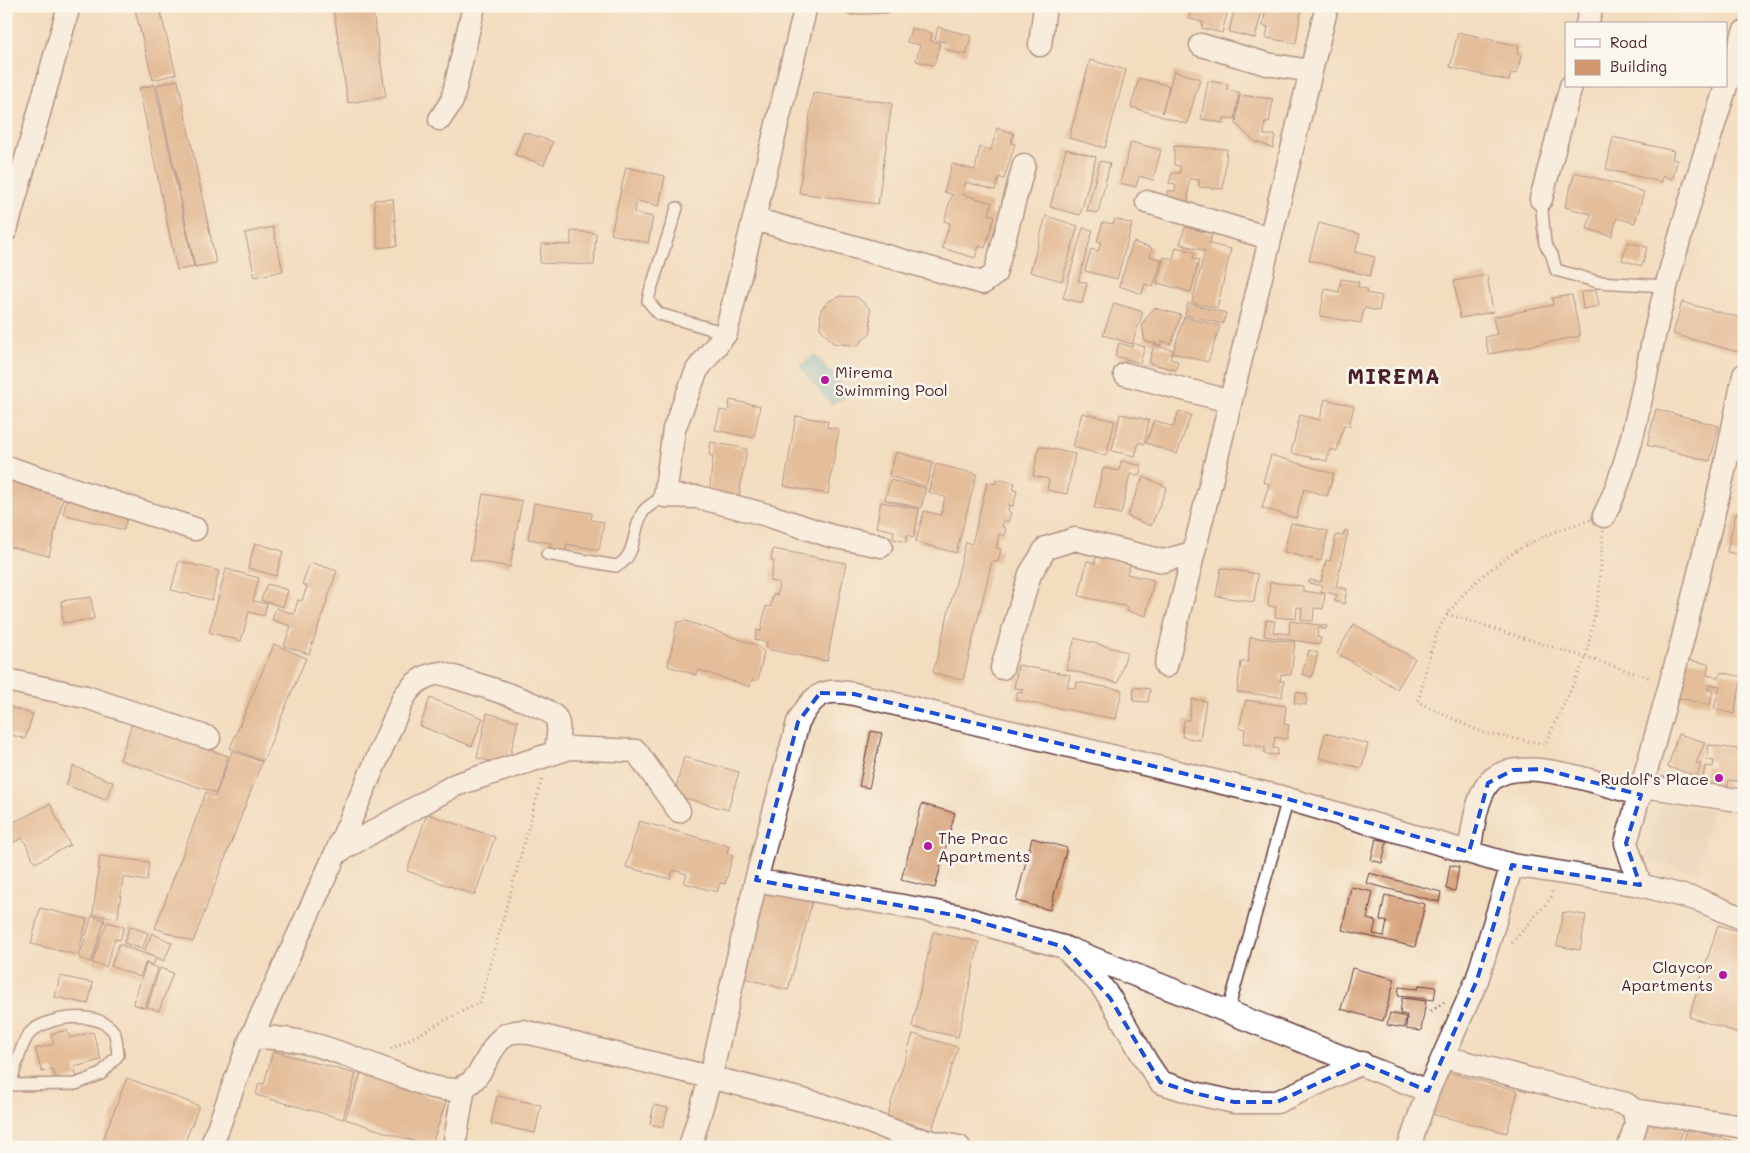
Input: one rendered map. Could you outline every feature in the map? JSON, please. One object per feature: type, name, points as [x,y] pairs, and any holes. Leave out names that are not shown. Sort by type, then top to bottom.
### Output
[{"type":"street","points":[[6,230],[69,6]]},
{"type":"street","points":[[440,119],[452,101],[474,6]]},
{"type":"street","points":[[806,6],[726,333],[697,370],[674,429],[665,496],[698,497],[767,515],[831,536],[881,546]]},
{"type":"street","points":[[1040,45],[1045,6]]},
{"type":"street","points":[[1166,666],[1326,6]]},
{"type":"street","points":[[1588,22],[1592,6]]},
{"type":"street","points":[[1728,80],[1744,32]]},
{"type":"street","points":[[1201,45],[1267,64],[1311,71]]},
{"type":"street","points":[[1541,199],[1569,88]]},
{"type":"street","points":[[1604,516],[1613,499],[1626,460],[1666,286],[1725,88]]},
{"type":"street","points":[[754,220],[983,283],[995,274],[1024,166]]},
{"type":"street","points":[[1147,202],[1270,238]]},
{"type":"street","points":[[1125,374],[1229,401]]},
{"type":"street","points":[[1640,885],[1626,843],[1643,790],[1670,684],[1722,477],[1744,375]]},
{"type":"street","points":[[6,467],[195,529]]},
{"type":"street","points":[[1002,668],[1030,574],[1046,548],[1075,539],[1163,560],[1192,553]]},
{"type":"street","points":[[211,1147],[251,1038],[336,853],[404,697],[414,683],[428,674],[441,673],[530,702],[547,711],[556,719],[558,733],[555,753]]},
{"type":"street","points":[[6,680],[86,697],[209,738]]},
{"type":"street","points":[[690,1147],[710,1079],[756,880],[798,722],[806,706],[820,693],[839,690],[1288,799],[1512,865],[1640,885],[1699,900],[1744,919]]},
{"type":"street","points":[[336,853],[455,785],[570,748],[636,751],[679,811]]},
{"type":"street","points":[[1469,852],[1482,794],[1488,783],[1498,775],[1513,770],[1543,769],[1643,790],[1744,801]]},
{"type":"street","points":[[1409,1147],[1428,1091],[1477,980],[1512,865]]},
{"type":"street","points":[[756,880],[960,916],[1064,947],[1362,1063],[1428,1091]]},
{"type":"street","points":[[1064,947],[1098,982],[1110,998],[1160,1082],[1194,1093],[1234,1102],[1277,1102],[1362,1063]]},
{"type":"street","points":[[251,1038],[269,1036],[307,1043],[435,1088],[458,1089],[470,1083],[482,1069],[492,1050],[505,1034],[522,1031],[822,1106],[911,1142],[959,1147]]},
{"type":"street","points":[[1444,1057],[1626,1104],[1634,1110],[1744,1127]]},
{"type":"street","points":[[454,1147],[464,1086]]},
{"type":"street","points":[[1629,1147],[1636,1124],[1634,1110]]},
{"type":"lane","points":[[1541,199],[1545,244],[1552,255],[1556,270],[1598,282],[1666,286]]},
{"type":"lane","points":[[678,208],[648,302],[660,314],[726,333]]},
{"type":"lane","points":[[547,554],[616,566],[624,563],[628,557],[638,520],[644,510],[665,496]]},
{"type":"lane","points":[[1228,1011],[1288,799]]},
{"type":"lane","points":[[70,1017],[106,1024],[115,1033],[118,1055],[101,1074],[76,1084],[8,1085],[27,1035],[41,1024],[70,1017]]},
{"type":"path","points":[[1604,516],[1599,592],[1586,657],[1544,744],[1483,734],[1418,702],[1436,636],[1447,614],[1486,573],[1532,542],[1575,524],[1604,516]]},
{"type":"path","points":[[1447,614],[1670,684]]},
{"type":"path","points":[[364,1063],[480,1002],[542,779]]},
{"type":"path","points":[[1508,946],[1551,898],[1552,889]]},
{"type":"path","points":[[1431,1011],[1446,1001]]},
{"type":"highlighted area","points":[[820,693],[854,694],[1281,797],[1469,852],[1488,783],[1513,770],[1543,769],[1641,795],[1626,843],[1640,885],[1512,865],[1477,980],[1428,1091],[1362,1063],[1277,1102],[1234,1102],[1194,1093],[1160,1082],[1110,998],[1064,947],[959,916],[756,880],[798,722]]},
{"type":"shaded area","points":[[1661,800],[1711,810],[1698,873],[1645,859]]},
{"type":"water","name":"Mirema Swimming Pool","points":[[815,355],[850,394],[831,404],[800,367]]},
{"type":"building","points":[[134,6],[159,6],[176,74],[153,80]]},
{"type":"building","points":[[333,6],[372,6],[386,97],[348,103]]},
{"type":"building","points":[[848,6],[888,6],[888,13],[848,15]]},
{"type":"building","points":[[1192,6],[1229,6],[1222,33],[1202,28],[1203,22],[1189,19]]},
{"type":"building","points":[[1235,6],[1263,7],[1255,38],[1229,32]]},
{"type":"building","points":[[1266,6],[1302,6],[1296,43],[1266,38],[1268,27],[1263,26]]},
{"type":"building","points":[[938,27],[971,36],[966,55],[944,49],[946,42],[935,40]]},
{"type":"building","points":[[911,28],[932,33],[930,41],[940,43],[934,65],[916,61],[920,45],[907,42]]},
{"type":"building","points":[[1458,32],[1519,46],[1517,54],[1521,55],[1517,74],[1511,73],[1509,81],[1450,67]]},
{"type":"building","points":[[1090,60],[1126,70],[1105,148],[1069,138]]},
{"type":"building","points":[[1174,71],[1200,79],[1187,124],[1131,107],[1139,78],[1169,86],[1162,113]]},
{"type":"building","points":[[178,80],[216,263],[195,267],[157,85]]},
{"type":"building","points":[[1208,81],[1228,84],[1227,90],[1239,92],[1235,119],[1224,118],[1223,123],[1201,119]]},
{"type":"building","points":[[155,85],[194,267],[177,270],[139,88]]},
{"type":"building","points":[[813,93],[892,103],[878,204],[799,193]]},
{"type":"building","points":[[1240,95],[1273,99],[1269,123],[1265,123],[1264,135],[1275,135],[1273,148],[1254,141],[1236,124]]},
{"type":"building","points":[[997,128],[1014,133],[1011,143],[1015,144],[1004,179],[999,177],[995,190],[966,182],[962,194],[992,203],[989,214],[995,216],[985,248],[979,246],[975,258],[942,248],[950,223],[944,221],[952,194],[944,192],[952,164],[975,170],[980,147],[991,150]]},
{"type":"building","points":[[524,132],[553,142],[544,165],[515,155]]},
{"type":"building","points":[[1613,137],[1674,151],[1672,159],[1677,160],[1673,179],[1663,176],[1662,182],[1606,169]]},
{"type":"building","points":[[1131,142],[1161,150],[1153,180],[1139,176],[1136,187],[1120,183]]},
{"type":"building","points":[[1174,146],[1227,149],[1223,189],[1199,187],[1199,180],[1189,179],[1188,204],[1167,198],[1167,191],[1175,191],[1176,184],[1169,183],[1172,173],[1180,173],[1180,166],[1174,165]]},
{"type":"building","points":[[1066,149],[1096,157],[1080,215],[1050,207]]},
{"type":"building","points":[[1100,161],[1110,163],[1098,213],[1087,211]]},
{"type":"building","points":[[626,167],[665,176],[659,206],[637,201],[634,213],[653,217],[648,243],[611,234]]},
{"type":"building","points":[[1575,172],[1644,192],[1635,223],[1617,218],[1612,236],[1587,229],[1591,214],[1565,207]]},
{"type":"building","points":[[393,199],[397,246],[378,248],[374,200]]},
{"type":"building","points":[[1046,216],[1078,226],[1062,281],[1030,272]]},
{"type":"building","points":[[1115,219],[1132,224],[1117,279],[1085,271],[1091,249],[1098,251],[1101,242],[1097,241],[1103,222],[1113,224]]},
{"type":"building","points":[[1319,223],[1360,234],[1355,252],[1375,257],[1370,276],[1309,260]]},
{"type":"building","points":[[273,227],[283,271],[255,277],[245,233]]},
{"type":"building","points":[[1185,227],[1212,234],[1210,244],[1231,249],[1217,308],[1192,302],[1205,251],[1180,244]]},
{"type":"building","points":[[1083,228],[1093,230],[1078,281],[1087,283],[1082,303],[1063,298]]},
{"type":"building","points":[[571,231],[596,233],[594,265],[540,263],[541,244],[571,245]]},
{"type":"building","points":[[1133,242],[1152,248],[1150,256],[1162,260],[1153,287],[1145,284],[1142,294],[1119,286]]},
{"type":"building","points":[[1628,242],[1647,247],[1642,266],[1622,260]]},
{"type":"building","points":[[1176,247],[1195,252],[1193,259],[1199,260],[1191,292],[1157,283],[1164,257],[1173,259]]},
{"type":"building","points":[[1487,275],[1493,312],[1460,318],[1454,281]]},
{"type":"building","points":[[1341,279],[1359,282],[1358,287],[1367,289],[1366,293],[1382,296],[1379,311],[1364,308],[1361,323],[1320,316],[1325,289],[1339,292]]},
{"type":"building","points":[[1596,290],[1599,306],[1583,309],[1581,292]]},
{"type":"building","points":[[1572,295],[1580,336],[1489,354],[1485,337],[1497,334],[1493,317],[1553,305],[1552,298]]},
{"type":"building","points":[[840,296],[857,297],[870,309],[871,332],[857,346],[833,343],[820,328],[821,309],[829,301]]},
{"type":"building","points":[[1682,302],[1744,319],[1744,332],[1738,352],[1673,334]]},
{"type":"building","points":[[1114,303],[1143,312],[1132,344],[1103,335]]},
{"type":"building","points":[[1188,303],[1226,313],[1223,324],[1185,315]]},
{"type":"building","points":[[1154,308],[1181,315],[1171,344],[1162,341],[1161,345],[1145,341],[1142,324]]},
{"type":"building","points":[[1184,317],[1220,326],[1208,362],[1173,353]]},
{"type":"building","points":[[1119,343],[1132,347],[1133,343],[1145,347],[1140,363],[1115,356]]},
{"type":"building","points":[[1154,345],[1173,350],[1170,359],[1178,361],[1176,370],[1149,363]]},
{"type":"building","points":[[1325,399],[1354,406],[1349,427],[1344,425],[1337,451],[1330,449],[1327,461],[1291,453],[1300,415],[1320,420]]},
{"type":"building","points":[[730,400],[760,406],[754,438],[715,430],[720,410],[728,412]]},
{"type":"building","points":[[1656,409],[1719,426],[1710,461],[1647,445]]},
{"type":"building","points":[[1179,411],[1191,415],[1177,454],[1146,443],[1154,420],[1173,427]]},
{"type":"building","points":[[1082,413],[1115,421],[1106,456],[1073,447]]},
{"type":"building","points":[[1120,414],[1149,420],[1144,444],[1139,442],[1135,456],[1112,451]]},
{"type":"building","points":[[796,416],[828,421],[827,427],[839,429],[828,494],[784,486]]},
{"type":"building","points":[[711,442],[747,449],[738,501],[709,496],[713,456],[709,455]]},
{"type":"building","points":[[1039,446],[1075,454],[1067,494],[1047,490],[1049,479],[1033,476]]},
{"type":"building","points":[[896,452],[933,462],[926,486],[889,476]]},
{"type":"building","points":[[1271,455],[1334,474],[1327,496],[1304,489],[1296,518],[1262,508],[1269,484],[1263,482]]},
{"type":"building","points":[[1121,461],[1142,466],[1139,476],[1130,474],[1121,514],[1094,508],[1103,468],[1119,471]]},
{"type":"building","points":[[936,464],[977,474],[956,553],[916,542],[924,511],[941,515],[945,497],[928,492]]},
{"type":"building","points":[[6,477],[65,491],[49,556],[6,546]]},
{"type":"building","points":[[1143,477],[1167,487],[1151,526],[1127,516]]},
{"type":"building","points":[[996,479],[1015,483],[1013,490],[1017,491],[1013,506],[1009,505],[1008,511],[1011,513],[1008,522],[1004,520],[1002,527],[1006,528],[1004,536],[999,534],[996,548],[1001,549],[998,562],[992,561],[963,680],[933,673],[966,542],[972,544],[987,482],[995,484]]},
{"type":"building","points":[[890,480],[926,488],[921,508],[885,500]]},
{"type":"building","points":[[68,494],[129,510],[124,530],[63,514]]},
{"type":"building","points":[[483,494],[522,501],[510,567],[470,560]]},
{"type":"building","points":[[881,502],[919,509],[914,537],[907,535],[906,542],[893,539],[894,531],[876,527]]},
{"type":"building","points":[[534,503],[592,513],[591,520],[604,522],[599,550],[567,544],[566,551],[550,549],[551,543],[528,539]]},
{"type":"building","points":[[1736,513],[1744,515],[1744,555],[1727,552]]},
{"type":"building","points":[[1291,523],[1328,531],[1321,561],[1284,552]]},
{"type":"building","points":[[1345,530],[1348,531],[1336,587],[1347,589],[1344,604],[1335,601],[1337,595],[1321,591],[1322,586],[1309,583],[1310,580],[1321,582],[1326,560],[1330,561],[1336,535],[1343,536]]},
{"type":"building","points":[[255,543],[283,551],[276,576],[248,568]]},
{"type":"building","points":[[773,549],[846,563],[827,661],[766,649],[767,642],[755,640],[757,630],[761,631],[766,606],[770,607],[773,594],[777,595],[779,583],[770,581],[774,561],[771,560]]},
{"type":"building","points":[[1096,557],[1130,564],[1127,574],[1154,580],[1146,616],[1127,611],[1128,607],[1079,596],[1087,561],[1095,563]]},
{"type":"building","points":[[179,561],[219,571],[212,600],[171,590]]},
{"type":"building","points":[[310,562],[337,571],[309,654],[284,646],[291,626],[272,620],[276,608],[294,614],[298,600],[302,601],[307,586],[302,584]]},
{"type":"building","points":[[1221,568],[1258,574],[1254,602],[1216,596]]},
{"type":"building","points":[[226,569],[259,578],[253,601],[267,604],[264,616],[249,612],[241,641],[209,632]]},
{"type":"building","points":[[1270,582],[1303,586],[1303,591],[1325,594],[1323,609],[1314,608],[1313,621],[1301,620],[1302,608],[1297,607],[1296,619],[1275,617],[1276,607],[1268,606]]},
{"type":"building","points":[[267,584],[288,590],[283,607],[261,600]]},
{"type":"building","points":[[91,597],[94,619],[63,623],[61,601]]},
{"type":"building","points":[[1266,620],[1275,621],[1273,632],[1289,634],[1290,621],[1327,626],[1326,629],[1318,628],[1317,637],[1321,638],[1320,644],[1264,636]]},
{"type":"building","points":[[686,621],[756,645],[764,652],[758,680],[752,680],[750,687],[699,670],[696,675],[668,666],[677,622]]},
{"type":"building","points":[[1354,624],[1415,659],[1397,689],[1337,653]]},
{"type":"building","points":[[1250,637],[1295,642],[1291,675],[1281,674],[1280,681],[1284,681],[1282,697],[1237,692],[1241,662],[1248,662]]},
{"type":"building","points":[[1075,638],[1127,652],[1118,683],[1066,669]]},
{"type":"building","points":[[274,644],[306,658],[263,761],[230,748]]},
{"type":"building","points":[[1309,650],[1318,653],[1312,677],[1302,674]]},
{"type":"building","points":[[1682,659],[1709,664],[1707,675],[1719,678],[1721,672],[1742,677],[1734,714],[1714,709],[1720,686],[1709,685],[1708,689],[1713,690],[1710,705],[1674,697]]},
{"type":"building","points":[[1018,665],[1070,675],[1067,687],[1076,688],[1077,682],[1122,690],[1116,719],[1016,700],[1017,692],[1022,693],[1023,689],[1014,688]]},
{"type":"building","points":[[1134,687],[1150,689],[1148,702],[1133,701]]},
{"type":"building","points":[[1296,692],[1307,694],[1306,705],[1294,703]]},
{"type":"building","points":[[430,698],[483,718],[472,746],[420,726]]},
{"type":"building","points":[[1192,699],[1206,701],[1200,740],[1182,737],[1184,720],[1189,720]]},
{"type":"building","points":[[1246,700],[1286,706],[1284,724],[1289,725],[1287,739],[1275,737],[1273,748],[1278,749],[1277,755],[1265,754],[1265,747],[1243,744],[1245,729],[1239,728]]},
{"type":"building","points":[[6,706],[33,714],[25,739],[6,733]]},
{"type":"building","points":[[487,713],[518,721],[508,765],[477,758]]},
{"type":"building","points":[[132,723],[228,756],[216,793],[120,760]]},
{"type":"building","points":[[871,731],[882,733],[869,788],[859,786]]},
{"type":"building","points":[[1325,733],[1368,744],[1362,768],[1319,758]]},
{"type":"building","points":[[1678,734],[1705,742],[1696,763],[1701,764],[1697,776],[1668,767]]},
{"type":"building","points":[[1709,745],[1744,750],[1743,782],[1729,780],[1727,790],[1702,786],[1705,766],[1713,767],[1714,761],[1707,760]]},
{"type":"building","points":[[232,751],[262,762],[193,942],[155,928],[206,792],[215,797]]},
{"type":"building","points":[[684,757],[739,772],[728,810],[674,795]]},
{"type":"building","points":[[73,766],[113,782],[106,800],[66,785]]},
{"type":"building","points":[[50,804],[70,845],[35,863],[23,838],[6,846],[6,826]]},
{"type":"building","name":"The Prac Apartments","points":[[922,804],[955,813],[935,888],[901,880]]},
{"type":"building","points":[[427,814],[495,837],[475,895],[407,871]]},
{"type":"building","points":[[639,821],[729,846],[727,853],[733,855],[725,884],[720,883],[717,892],[684,883],[687,874],[673,870],[670,879],[626,867]]},
{"type":"building","points":[[1032,838],[1067,848],[1050,910],[1016,901]]},
{"type":"building","points":[[1376,839],[1387,841],[1382,863],[1371,860]]},
{"type":"building","points":[[100,856],[149,862],[147,881],[123,877],[118,918],[93,915]]},
{"type":"building","points":[[1450,865],[1459,867],[1455,891],[1446,889]]},
{"type":"building","points":[[1369,873],[1441,892],[1439,902],[1366,883]]},
{"type":"building","points":[[1351,887],[1373,892],[1367,919],[1376,921],[1373,934],[1384,936],[1387,922],[1380,920],[1385,895],[1425,904],[1415,947],[1342,930]]},
{"type":"building","points":[[764,889],[812,902],[788,990],[741,977]]},
{"type":"building","points":[[40,908],[87,919],[78,955],[31,944]]},
{"type":"building","points":[[1563,912],[1586,915],[1580,950],[1557,946]]},
{"type":"building","points":[[92,916],[105,920],[91,962],[79,958]]},
{"type":"building","points":[[107,922],[124,927],[120,940],[115,939],[106,967],[92,963]]},
{"type":"building","name":"Claycor Apartments","points":[[1718,925],[1744,933],[1744,1017],[1739,1033],[1689,1017]]},
{"type":"building","points":[[130,926],[148,933],[142,949],[124,943]]},
{"type":"building","points":[[933,932],[979,942],[958,1037],[912,1027]]},
{"type":"building","points":[[152,933],[172,943],[164,961],[144,951]]},
{"type":"building","points":[[119,944],[156,958],[153,965],[146,962],[140,977],[111,966]]},
{"type":"building","points":[[146,964],[158,968],[145,1008],[133,1004]]},
{"type":"building","points":[[160,968],[173,973],[159,1011],[147,1007]]},
{"type":"building","points":[[1352,968],[1395,979],[1383,1021],[1341,1009]]},
{"type":"building","points":[[60,976],[93,983],[88,1004],[55,997]]},
{"type":"building","points":[[1419,985],[1436,987],[1434,1000],[1398,996],[1399,987],[1418,989]]},
{"type":"building","points":[[1402,998],[1426,1001],[1421,1031],[1406,1029],[1407,1015],[1400,1014]]},
{"type":"building","points":[[1390,1013],[1406,1017],[1404,1028],[1387,1025]]},
{"type":"building","points":[[67,1030],[70,1038],[93,1032],[101,1060],[74,1067],[77,1077],[57,1083],[53,1069],[42,1072],[35,1049],[54,1044],[51,1034]]},
{"type":"building","points":[[913,1034],[958,1047],[932,1130],[887,1116]]},
{"type":"building","points":[[273,1051],[356,1074],[343,1119],[256,1095],[259,1083],[264,1084]]},
{"type":"building","points":[[1439,1070],[1518,1091],[1507,1133],[1428,1113]]},
{"type":"building","points":[[361,1073],[446,1102],[431,1147],[345,1119]]},
{"type":"building","points":[[127,1078],[199,1106],[183,1147],[100,1147]]},
{"type":"building","points":[[497,1096],[541,1105],[535,1133],[491,1124]]},
{"type":"building","points":[[654,1105],[668,1108],[663,1127],[650,1124]]},
{"type":"building","points":[[1646,1120],[1683,1129],[1678,1147],[1639,1147]]},
{"type":"building","points":[[1687,1129],[1744,1144],[1744,1147],[1682,1147]]},
{"type":"building","points":[[221,1139],[249,1146],[249,1147],[219,1147]]},
{"type":"place","name":"Mirema Swimming Pool","points":[[825,380]]},
{"type":"place","name":"Rudolf's Place","points":[[1719,778]]},
{"type":"place","name":"The Prac Apartments","points":[[928,846]]},
{"type":"place","name":"Claycor Apartments","points":[[1723,975]]},
{"type":"district","name":"MIREMA","points":[[1394,375]]}]
